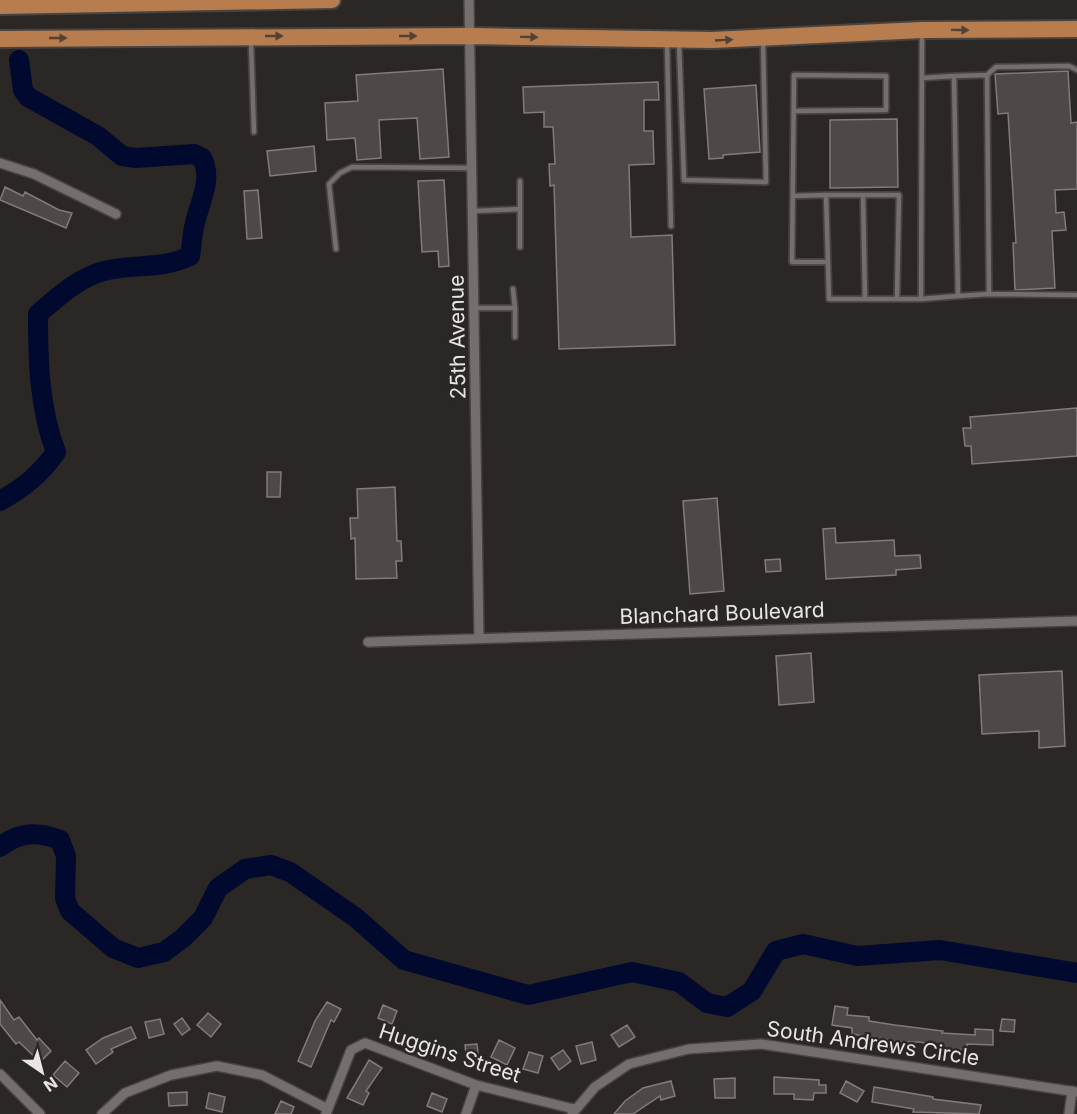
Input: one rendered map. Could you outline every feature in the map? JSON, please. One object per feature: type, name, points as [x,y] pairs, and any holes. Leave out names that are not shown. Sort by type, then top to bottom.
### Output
[{"type":"highway","points":[[0,6],[332,0]]},
{"type":"highway","points":[[0,39],[470,36],[673,40],[922,30],[1077,29]]},
{"type":"street","name":"25th Avenue","points":[[469,0],[479,638]]},
{"type":"street","points":[[0,163],[34,174],[116,214]]},
{"type":"street","name":"Blanchard Boulevard","points":[[368,642],[1077,621]]},
{"type":"street","name":"Huggins Street","points":[[327,1111],[351,1050],[365,1043],[476,1085],[573,1111]]},
{"type":"street","name":"South Andrews Circle","points":[[573,1111],[595,1087],[629,1064],[689,1049],[761,1044],[1075,1091]]},
{"type":"street","points":[[102,1114],[125,1093],[171,1075],[217,1066],[262,1076],[327,1111]]},
{"type":"street","points":[[0,1074],[40,1114]]},
{"type":"street","points":[[466,1114],[476,1085]]},
{"type":"street","points":[[1069,1114],[1075,1091]]},
{"type":"lane","points":[[921,299],[922,30]]},
{"type":"lane","points":[[250,37],[254,132]]},
{"type":"lane","points":[[673,40],[684,180],[766,182],[762,38]]},
{"type":"lane","points":[[671,226],[673,40]]},
{"type":"lane","points":[[922,78],[987,75],[996,68],[1069,66],[1077,70]]},
{"type":"lane","points":[[794,111],[886,110],[886,76],[794,75],[792,262],[828,262]]},
{"type":"lane","points":[[987,75],[989,294]]},
{"type":"lane","points":[[954,76],[958,296]]},
{"type":"lane","points":[[336,249],[329,184],[340,173],[352,167],[472,168]]},
{"type":"lane","points":[[520,181],[520,247]]},
{"type":"lane","points":[[826,195],[830,299],[921,299],[989,294],[1077,295]]},
{"type":"lane","points":[[862,195],[865,299]]},
{"type":"lane","points":[[793,196],[898,195],[897,299]]},
{"type":"lane","points":[[473,211],[520,209]]},
{"type":"lane","points":[[513,289],[515,337]]},
{"type":"lane","points":[[474,308],[514,308]]},
{"type":"building","points":[[443,69],[449,157],[420,159],[417,118],[379,120],[381,158],[357,160],[355,138],[327,140],[325,103],[358,101],[356,75]]},
{"type":"building","points":[[1068,71],[1071,123],[1077,122],[1077,189],[1055,190],[1056,213],[1064,212],[1066,230],[1052,231],[1055,288],[1015,290],[1013,243],[1016,243],[1008,113],[998,114],[995,74]]},
{"type":"building","points":[[658,82],[659,100],[644,100],[644,131],[653,131],[654,164],[629,165],[631,237],[672,235],[675,345],[559,349],[554,185],[550,186],[549,164],[555,164],[553,127],[544,127],[544,112],[524,113],[523,87]]},
{"type":"building","points":[[756,85],[760,152],[723,155],[723,158],[709,159],[704,89]]},
{"type":"building","points":[[897,119],[898,187],[830,188],[830,120]]},
{"type":"building","points":[[314,146],[316,171],[270,176],[267,151]]},
{"type":"building","points":[[444,180],[449,266],[439,267],[438,251],[422,252],[418,181]]},
{"type":"building","points":[[5,187],[23,196],[25,192],[59,210],[72,213],[66,228],[0,200]]},
{"type":"building","points":[[258,190],[262,238],[247,239],[244,191]]},
{"type":"building","points":[[1077,408],[1077,456],[972,464],[971,446],[965,446],[963,428],[971,428],[970,417]]},
{"type":"building","points":[[267,472],[281,472],[280,497],[267,497]]},
{"type":"building","points":[[395,487],[397,541],[401,541],[402,561],[396,561],[397,578],[356,579],[355,538],[351,539],[350,518],[358,518],[357,489]]},
{"type":"building","points":[[717,498],[724,591],[690,594],[683,501]]},
{"type":"building","points":[[835,528],[836,543],[894,540],[895,556],[920,555],[921,568],[896,570],[896,575],[826,579],[823,529]]},
{"type":"building","points":[[780,559],[781,571],[766,572],[765,560]]},
{"type":"building","points":[[811,653],[814,702],[779,705],[776,656]]},
{"type":"building","points":[[1062,671],[1065,746],[1039,748],[1039,731],[982,734],[979,675]]},
{"type":"building","points":[[0,1000],[14,1020],[19,1017],[37,1040],[39,1038],[51,1051],[40,1062],[19,1042],[16,1044],[0,1024]]},
{"type":"building","points":[[327,1002],[341,1009],[334,1022],[331,1020],[311,1067],[298,1061],[315,1021]]},
{"type":"building","points":[[383,1005],[397,1011],[392,1024],[378,1018]]},
{"type":"building","points":[[835,1006],[848,1008],[847,1015],[869,1017],[869,1021],[943,1031],[942,1033],[975,1035],[975,1029],[993,1030],[993,1045],[967,1044],[967,1050],[951,1049],[920,1042],[903,1042],[852,1034],[852,1028],[832,1025]]},
{"type":"building","points":[[208,1013],[221,1024],[211,1037],[197,1025]]},
{"type":"building","points":[[182,1018],[190,1029],[182,1035],[174,1024]]},
{"type":"building","points":[[160,1019],[164,1034],[149,1038],[145,1022]]},
{"type":"building","points":[[1002,1019],[1015,1020],[1014,1032],[1000,1031]]},
{"type":"building","points":[[627,1025],[635,1037],[619,1047],[611,1035]]},
{"type":"building","points":[[131,1027],[136,1038],[111,1049],[113,1052],[96,1064],[86,1050],[103,1038]]},
{"type":"building","points":[[499,1040],[515,1048],[507,1065],[491,1057]]},
{"type":"building","points":[[592,1042],[596,1060],[581,1064],[576,1046]]},
{"type":"building","points":[[477,1044],[479,1062],[467,1063],[465,1045]]},
{"type":"building","points":[[563,1050],[571,1061],[559,1070],[551,1058]]},
{"type":"building","points":[[529,1052],[543,1056],[538,1073],[523,1069]]},
{"type":"building","points":[[369,1060],[382,1068],[366,1091],[369,1093],[363,1105],[347,1098]]},
{"type":"building","points":[[65,1061],[79,1073],[67,1087],[53,1075]]},
{"type":"building","points":[[774,1077],[819,1080],[819,1085],[826,1085],[826,1093],[814,1093],[813,1100],[794,1099],[794,1094],[774,1094]]},
{"type":"building","points":[[735,1078],[735,1098],[715,1098],[714,1079]]},
{"type":"building","points":[[671,1081],[675,1096],[661,1100],[660,1096],[633,1114],[614,1114],[625,1101],[643,1088]]},
{"type":"building","points":[[846,1081],[864,1091],[857,1102],[840,1093]]},
{"type":"building","points":[[874,1087],[933,1097],[933,1099],[981,1105],[979,1114],[913,1112],[914,1109],[872,1102]]},
{"type":"building","points":[[187,1092],[187,1105],[169,1106],[168,1093]]},
{"type":"building","points":[[209,1093],[225,1097],[222,1112],[206,1108]]},
{"type":"building","points":[[432,1093],[447,1099],[442,1112],[427,1106]]},
{"type":"building","points":[[281,1101],[294,1107],[291,1114],[275,1114]]},
{"type":"waterway","points":[[0,501],[31,480],[56,452],[43,401],[39,366],[38,314],[70,288],[98,273],[119,268],[170,263],[190,256],[194,227],[206,182],[202,158],[194,154],[136,158],[122,156],[98,136],[28,97],[23,90],[19,60]]},
{"type":"waterway","points":[[0,847],[14,838],[28,834],[44,835],[60,840],[66,856],[65,898],[70,911],[113,948],[138,958],[164,952],[183,938],[203,918],[218,888],[245,869],[271,865],[290,872],[355,917],[404,960],[528,995],[632,972],[679,982],[707,1003],[727,1007],[752,991],[776,951],[803,944],[857,956],[940,950],[1077,973]]}]
